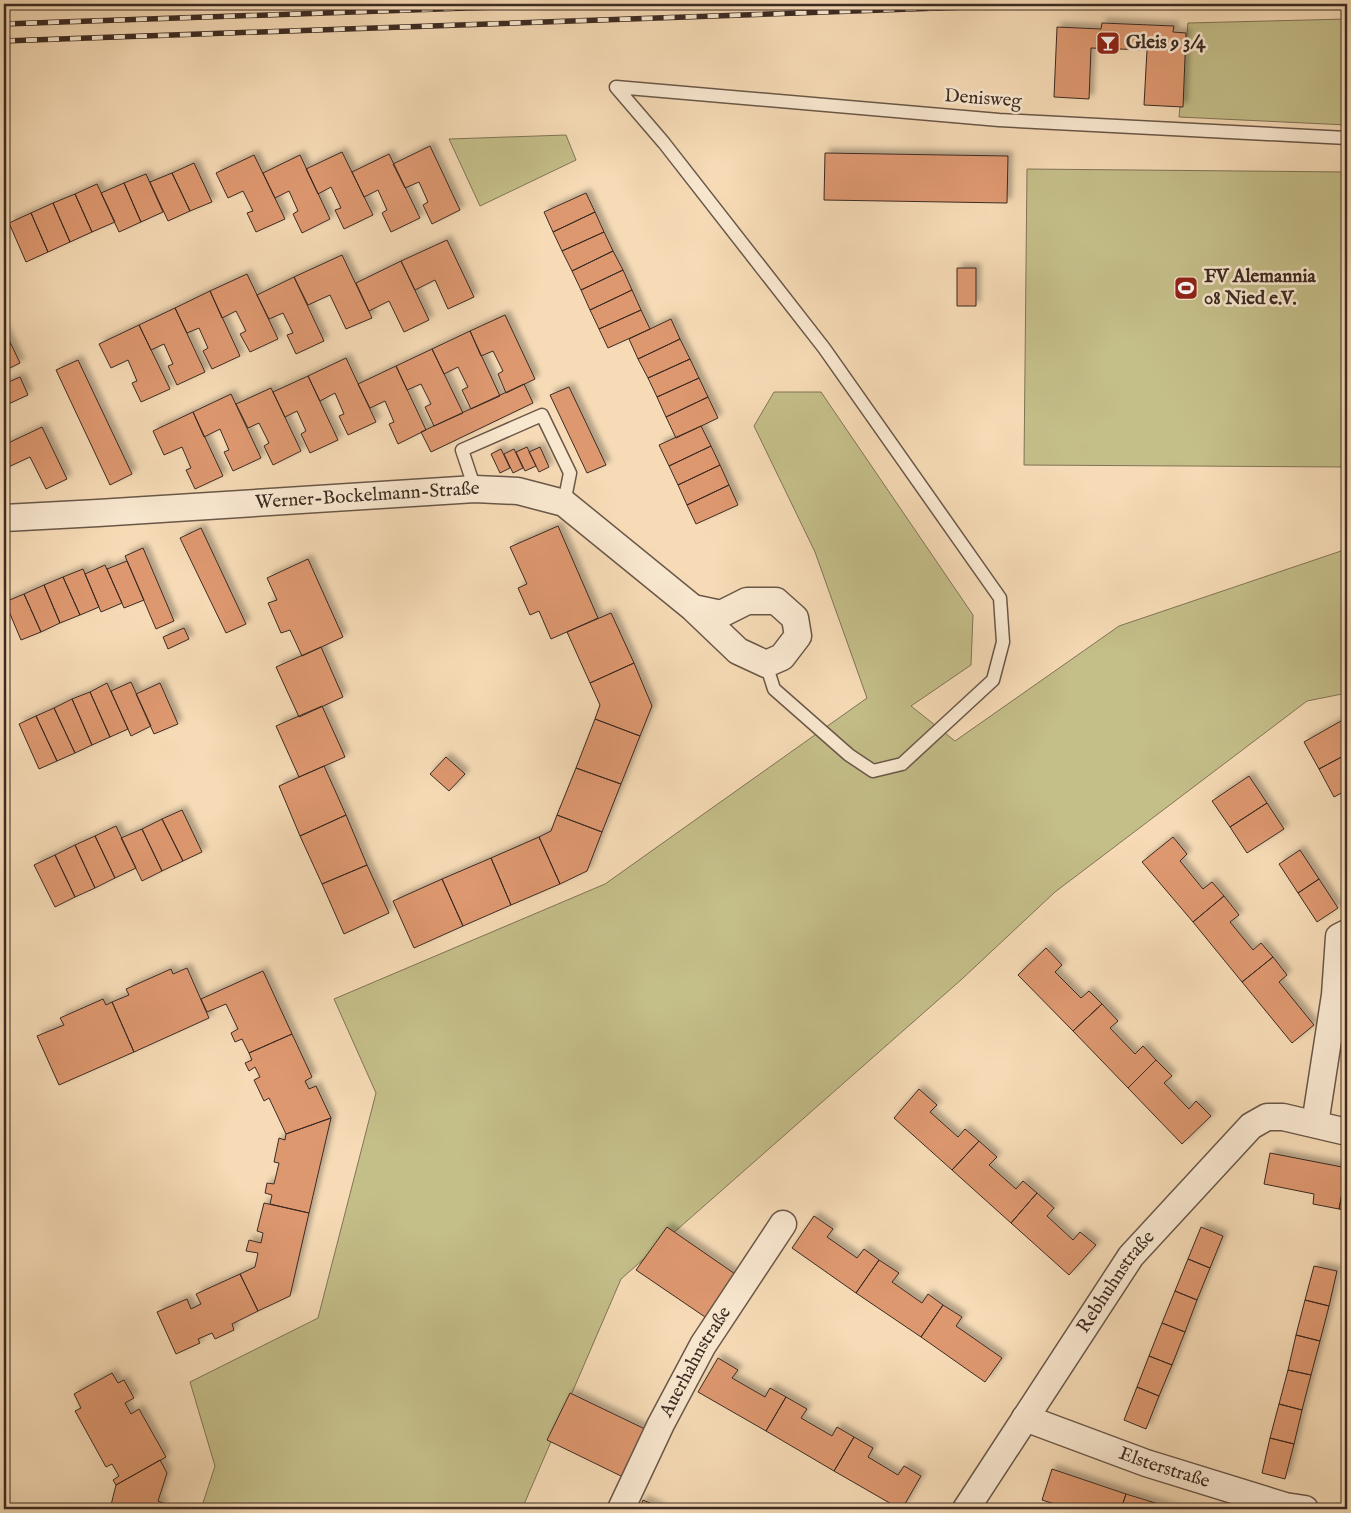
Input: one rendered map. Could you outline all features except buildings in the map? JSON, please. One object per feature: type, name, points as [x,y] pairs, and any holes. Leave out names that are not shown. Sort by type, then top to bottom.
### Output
[{"type":"street","name":"Werner-Bockelmann-Straße","points":[[4,518],[475,489],[518,492],[564,503],[693,608],[738,651],[766,664],[782,657],[798,636],[795,618],[776,601],[747,601],[721,614],[693,608]]},
{"type":"street","points":[[1315,1124],[1335,995],[1339,937],[1347,933]]},
{"type":"street","name":"Rebhuhnstraße","points":[[966,1509],[1131,1256],[1251,1126],[1267,1118],[1283,1117],[1347,1132]]},
{"type":"street","name":"Auerhahnstraße","points":[[621,1509],[661,1424],[703,1345],[783,1224]]},
{"type":"street","name":"Elsterstraße","points":[[1025,1418],[1146,1463],[1284,1506],[1305,1509]]},
{"type":"lane","name":"Denisweg","points":[[766,664],[774,689],[849,755],[873,771],[902,764],[993,680],[1003,642],[1000,598],[824,348],[664,143],[616,87],[999,120],[1347,138]]},
{"type":"lane","points":[[475,489],[462,450],[542,415],[570,473],[564,503]]},
{"type":"shaded area","points":[[1347,19],[1347,125],[1179,117],[1188,23]]},
{"type":"shaded area","points":[[566,135],[576,160],[480,206],[449,139]]},
{"type":"shaded area","name":"FV Alemannia 08 Nied e.V.","points":[[1027,169],[1347,172],[1347,467],[1024,465]]},
{"type":"shaded area","points":[[774,392],[821,392],[973,615],[971,665],[911,706],[955,741],[1119,626],[1347,549],[1347,693],[1307,701],[1055,892],[962,979],[621,1279],[522,1509],[201,1509],[215,1466],[190,1382],[318,1318],[376,1093],[334,999],[605,884],[867,698],[815,552],[754,426]]},
{"type":"railway","points":[[4,24],[586,4]]},
{"type":"railway","points":[[4,41],[1054,4]]},
{"type":"place","name":"Gleis 9 3/4","points":[[1108,43]]},
{"type":"place","name":"FV Alemannia 08 Nied e.V.","points":[[1186,288]]}]
